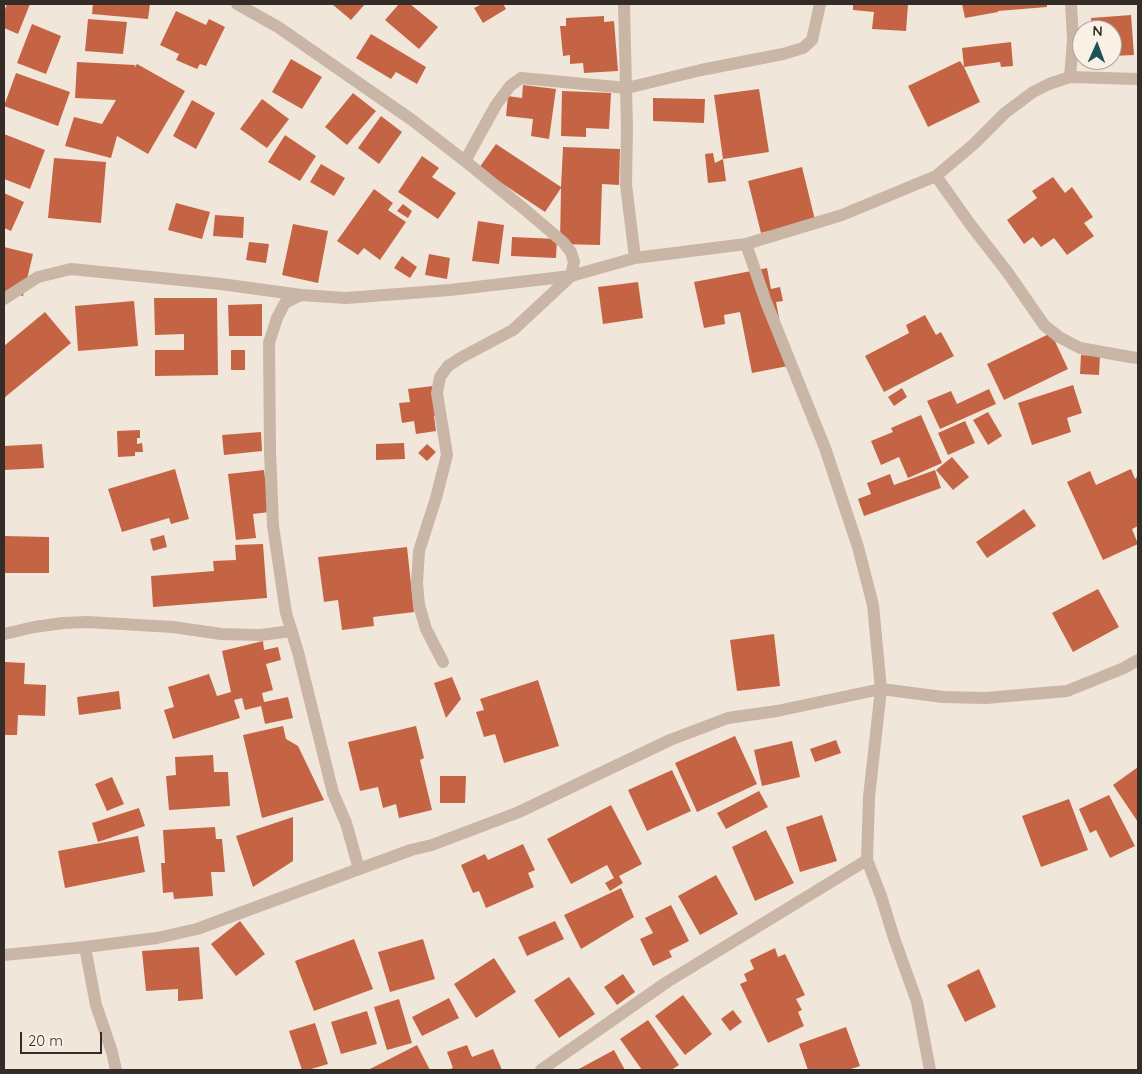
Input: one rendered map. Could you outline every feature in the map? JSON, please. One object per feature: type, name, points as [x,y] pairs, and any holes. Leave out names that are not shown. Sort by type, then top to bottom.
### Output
[{"type":"street","points":[[238,4],[278,27],[412,120],[563,242],[571,252],[574,262],[571,276],[513,330],[448,366],[440,377],[437,393],[447,455],[419,551],[417,583],[419,605],[426,630],[444,662]]},
{"type":"street","points":[[624,4],[627,128],[626,185],[635,258]]},
{"type":"street","points":[[465,161],[496,105],[510,86],[521,78],[626,88],[701,70],[782,54],[803,48],[812,40],[820,4]]},
{"type":"street","points":[[1070,78],[1073,40],[1071,4]]},
{"type":"street","points":[[4,299],[38,276],[71,269],[221,284],[300,295],[346,298],[450,290],[571,276],[635,258],[746,244],[842,215],[936,176],[974,144],[1005,113],[1032,92],[1049,84],[1070,78],[1138,79]]},
{"type":"street","points":[[936,176],[1044,325],[1080,348],[1138,358]]},
{"type":"street","points":[[746,244],[766,302],[825,448],[858,547],[873,604],[881,689],[869,797],[867,860],[917,1002],[930,1070]]},
{"type":"street","points":[[300,295],[285,303],[276,318],[269,343],[273,526],[286,613],[333,793],[346,823],[359,869]]},
{"type":"street","points":[[4,634],[34,627],[86,622],[173,627],[221,634],[260,635],[292,631]]},
{"type":"street","points":[[4,955],[157,938],[197,928],[411,850],[432,845],[519,812],[670,740],[728,718],[777,711],[881,689],[943,697],[986,698],[1067,692],[1124,668],[1138,660]]},
{"type":"street","points":[[541,1070],[667,982],[867,860]]},
{"type":"street","points":[[85,947],[96,1005],[116,1070]]},
{"type":"building","points":[[7,4],[30,4],[18,34],[4,28],[4,12]]},
{"type":"building","points":[[93,4],[150,4],[148,19],[92,14]]},
{"type":"building","points":[[332,4],[365,4],[351,20]]},
{"type":"building","points":[[399,4],[410,4],[438,27],[419,49],[385,20]]},
{"type":"building","points":[[482,4],[503,4],[506,9],[483,23],[474,8]]},
{"type":"building","points":[[853,4],[908,4],[906,31],[872,29],[874,12],[853,10]]},
{"type":"building","points":[[962,4],[1047,4],[1047,7],[998,11],[965,18]]},
{"type":"building","points":[[176,11],[206,25],[209,19],[225,27],[206,66],[200,64],[197,69],[176,60],[179,54],[160,45]]},
{"type":"building","points":[[1131,15],[1134,55],[1122,56],[1122,20],[1091,20],[1091,18]]},
{"type":"building","points":[[604,16],[604,22],[614,21],[618,71],[584,73],[583,63],[570,64],[570,55],[563,56],[560,26],[566,26],[566,18]]},
{"type":"building","points":[[88,19],[127,22],[123,54],[85,51]]},
{"type":"building","points":[[32,24],[61,36],[46,74],[17,63]]},
{"type":"building","points":[[371,34],[426,67],[417,84],[396,72],[391,79],[356,58]]},
{"type":"building","points":[[1011,42],[1013,66],[1001,67],[1000,62],[964,67],[962,48]]},
{"type":"building","points":[[291,59],[322,77],[302,109],[272,92]]},
{"type":"building","points":[[960,61],[980,102],[928,127],[908,86]]},
{"type":"building","points":[[77,62],[135,65],[134,68],[137,64],[185,91],[148,154],[117,136],[111,158],[65,146],[74,117],[102,124],[116,100],[75,98]]},
{"type":"building","points":[[16,73],[70,92],[58,126],[4,106]]},
{"type":"building","points":[[523,85],[556,89],[549,139],[531,136],[533,119],[506,116],[508,96],[522,98]]},
{"type":"building","points":[[759,89],[769,152],[723,159],[714,95]]},
{"type":"building","points":[[562,91],[611,93],[609,129],[586,128],[586,137],[561,136]]},
{"type":"building","points":[[353,93],[376,111],[347,145],[325,127]]},
{"type":"building","points":[[653,98],[705,99],[704,123],[653,121]]},
{"type":"building","points":[[262,99],[289,119],[267,148],[240,129]]},
{"type":"building","points":[[192,100],[215,113],[196,149],[173,136]]},
{"type":"building","points":[[381,116],[402,132],[379,164],[358,148]]},
{"type":"building","points":[[4,134],[45,150],[30,189],[4,179]]},
{"type":"building","points":[[285,135],[316,156],[300,181],[268,162]]},
{"type":"building","points":[[496,144],[561,187],[563,147],[620,149],[619,185],[602,184],[600,245],[560,244],[561,188],[545,212],[479,168]]},
{"type":"building","points":[[713,153],[715,163],[723,159],[726,181],[708,183],[705,154]]},
{"type":"building","points":[[422,156],[439,168],[432,177],[456,193],[438,219],[398,192]]},
{"type":"building","points":[[54,158],[106,162],[101,223],[48,218]]},
{"type":"building","points":[[321,164],[345,178],[334,196],[310,182]]},
{"type":"building","points":[[802,167],[815,220],[761,233],[748,181]]},
{"type":"building","points":[[1053,177],[1065,193],[1072,187],[1093,217],[1084,223],[1094,236],[1067,255],[1054,238],[1041,247],[1033,237],[1024,244],[1007,220],[1037,198],[1032,191]]},
{"type":"building","points":[[374,189],[393,203],[388,210],[406,222],[380,260],[364,248],[358,255],[337,241]]},
{"type":"building","points":[[4,193],[24,202],[11,231],[4,228]]},
{"type":"building","points":[[176,203],[210,212],[202,239],[168,230]]},
{"type":"building","points":[[403,204],[412,211],[408,218],[397,211]]},
{"type":"building","points":[[215,215],[244,217],[243,238],[213,236]]},
{"type":"building","points":[[478,221],[504,225],[499,264],[472,261]]},
{"type":"building","points":[[293,224],[328,231],[318,283],[282,275]]},
{"type":"building","points":[[512,237],[557,239],[556,258],[511,256]]},
{"type":"building","points":[[249,242],[269,244],[266,263],[246,260]]},
{"type":"building","points":[[4,247],[33,254],[23,296],[4,291]]},
{"type":"building","points":[[429,254],[450,258],[447,279],[425,275]]},
{"type":"building","points":[[402,256],[417,267],[410,278],[394,268]]},
{"type":"building","points":[[767,268],[771,289],[780,287],[783,301],[776,302],[788,366],[752,373],[740,312],[724,315],[725,324],[704,328],[694,282]]},
{"type":"building","points":[[638,282],[643,318],[603,324],[598,287]]},
{"type":"building","points":[[154,298],[217,298],[218,375],[155,376],[155,350],[184,350],[184,334],[155,335]]},
{"type":"building","points":[[134,301],[138,346],[78,351],[75,306]]},
{"type":"building","points":[[262,304],[262,336],[229,336],[228,305]]},
{"type":"building","points":[[45,312],[71,343],[4,398],[4,346]]},
{"type":"building","points":[[925,315],[936,335],[941,332],[954,356],[884,392],[865,356],[909,333],[906,325]]},
{"type":"building","points":[[1051,333],[1068,369],[1004,400],[987,364]]},
{"type":"building","points":[[231,350],[245,350],[245,370],[231,370]]},
{"type":"building","points":[[1081,355],[1100,356],[1099,375],[1080,374]]},
{"type":"building","points":[[1073,385],[1082,413],[1067,418],[1071,432],[1032,445],[1018,403]]},
{"type":"building","points":[[433,386],[439,415],[434,416],[436,431],[416,434],[414,421],[402,423],[399,403],[410,402],[408,389]]},
{"type":"building","points":[[902,388],[907,397],[894,406],[888,397]]},
{"type":"building","points":[[989,389],[996,404],[940,429],[927,401],[951,391],[957,404]]},
{"type":"building","points":[[988,412],[1002,436],[988,445],[973,420]]},
{"type":"building","points":[[921,415],[942,463],[908,478],[899,457],[881,465],[871,441],[893,432],[891,428]]},
{"type":"building","points":[[965,421],[975,443],[948,455],[938,433]]},
{"type":"building","points":[[140,430],[140,438],[137,438],[137,444],[142,443],[143,452],[135,452],[135,456],[118,457],[117,431]]},
{"type":"building","points":[[261,432],[262,451],[224,455],[222,435]]},
{"type":"building","points":[[404,443],[405,459],[376,460],[376,444]]},
{"type":"building","points":[[42,444],[44,468],[4,470],[4,446]]},
{"type":"building","points":[[427,444],[436,452],[427,461],[418,453]]},
{"type":"building","points":[[952,457],[969,477],[953,490],[936,470]]},
{"type":"building","points":[[175,469],[189,519],[171,524],[169,518],[122,532],[108,489]]},
{"type":"building","points":[[1131,469],[1135,479],[1138,476],[1138,526],[1132,529],[1138,544],[1103,560],[1067,482],[1090,471],[1096,485]]},
{"type":"building","points":[[264,470],[269,512],[253,514],[256,538],[236,540],[228,474]]},
{"type":"building","points":[[935,470],[941,488],[864,516],[858,499],[871,494],[867,483],[890,474],[894,485]]},
{"type":"building","points":[[1024,509],[1036,526],[987,558],[976,542]]},
{"type":"building","points":[[164,535],[167,547],[153,551],[150,539]]},
{"type":"building","points":[[4,536],[49,537],[49,573],[4,573]]},
{"type":"building","points":[[263,544],[267,598],[153,607],[151,576],[214,571],[213,561],[236,560],[235,545]]},
{"type":"building","points":[[407,547],[414,612],[373,617],[374,626],[342,630],[338,600],[324,602],[318,557]]},
{"type":"building","points":[[1098,589],[1119,627],[1073,652],[1052,613]]},
{"type":"building","points":[[774,634],[780,686],[737,691],[730,640]]},
{"type":"building","points":[[263,641],[264,650],[278,647],[281,660],[266,664],[273,690],[262,693],[264,702],[288,697],[293,718],[265,724],[261,706],[245,710],[242,698],[234,700],[240,718],[173,739],[164,710],[174,707],[168,687],[209,674],[217,696],[231,692],[222,651]]},
{"type":"building","points":[[4,662],[25,663],[24,684],[46,685],[45,716],[18,715],[17,735],[4,735]]},
{"type":"building","points":[[452,677],[461,699],[446,718],[434,683]]},
{"type":"building","points":[[538,680],[559,746],[504,763],[495,734],[484,737],[476,712],[484,710],[480,699]]},
{"type":"building","points":[[119,691],[121,709],[79,715],[77,697]]},
{"type":"building","points":[[283,726],[286,739],[298,746],[324,800],[262,818],[243,735]]},
{"type":"building","points":[[416,726],[424,758],[420,760],[432,810],[399,818],[396,804],[383,808],[378,787],[360,791],[348,742]]},
{"type":"building","points":[[735,736],[757,784],[697,812],[675,763]]},
{"type":"building","points":[[836,740],[841,753],[815,762],[810,749]]},
{"type":"building","points":[[792,741],[800,777],[762,786],[754,750]]},
{"type":"building","points":[[213,755],[214,772],[228,772],[230,806],[169,810],[166,776],[176,775],[175,757]]},
{"type":"building","points":[[1138,767],[1138,822],[1113,785]]},
{"type":"building","points":[[672,770],[691,811],[647,831],[628,790]]},
{"type":"building","points":[[440,776],[466,776],[465,803],[440,803]]},
{"type":"building","points":[[112,777],[124,804],[107,811],[95,784]]},
{"type":"building","points":[[759,791],[768,807],[726,829],[717,813]]},
{"type":"building","points":[[1109,795],[1135,846],[1110,858],[1096,830],[1090,833],[1079,809]]},
{"type":"building","points":[[1069,799],[1088,850],[1041,867],[1022,816]]},
{"type":"building","points":[[611,805],[642,864],[619,876],[623,883],[610,891],[605,883],[614,878],[607,865],[571,884],[547,839]]},
{"type":"building","points":[[139,808],[145,826],[98,842],[92,823]]},
{"type":"building","points":[[822,815],[837,861],[800,872],[786,827]]},
{"type":"building","points":[[293,817],[293,861],[253,887],[236,836]]},
{"type":"building","points":[[215,827],[216,839],[222,839],[225,872],[211,872],[213,896],[174,899],[173,892],[163,893],[161,863],[165,863],[163,830]]},
{"type":"building","points":[[766,830],[794,883],[755,901],[732,847]]},
{"type":"building","points":[[138,836],[145,872],[65,888],[58,851]]},
{"type":"building","points":[[523,844],[535,870],[528,873],[534,887],[486,908],[479,891],[473,893],[461,865],[485,854],[488,860]]},
{"type":"building","points":[[716,875],[738,914],[700,935],[678,896]]},
{"type":"building","points":[[621,888],[634,917],[581,949],[564,915]]},
{"type":"building","points":[[671,905],[689,941],[669,951],[672,957],[653,966],[640,939],[653,933],[645,918]]},
{"type":"building","points":[[240,921],[265,954],[236,976],[211,944]]},
{"type":"building","points":[[555,921],[564,939],[527,956],[518,937]]},
{"type":"building","points":[[354,939],[373,989],[314,1011],[295,961]]},
{"type":"building","points":[[423,939],[435,979],[390,992],[378,952]]},
{"type":"building","points":[[199,947],[203,999],[178,1001],[178,989],[146,991],[142,951]]},
{"type":"building","points":[[775,948],[778,957],[785,954],[805,995],[796,999],[802,1010],[798,1012],[804,1026],[768,1043],[740,984],[747,981],[744,974],[754,969],[750,960]]},
{"type":"building","points":[[494,958],[516,992],[476,1018],[454,984]]},
{"type":"building","points":[[979,969],[996,1007],[965,1022],[947,985]]},
{"type":"building","points":[[623,974],[635,992],[617,1005],[604,987]]},
{"type":"building","points":[[569,977],[595,1014],[559,1038],[534,1000]]},
{"type":"building","points":[[683,995],[712,1034],[685,1055],[655,1016]]},
{"type":"building","points":[[449,998],[459,1018],[422,1036],[412,1017]]},
{"type":"building","points":[[399,999],[412,1043],[387,1050],[374,1007]]},
{"type":"building","points":[[733,1010],[742,1022],[730,1031],[721,1019]]},
{"type":"building","points":[[367,1011],[377,1044],[341,1054],[331,1022]]},
{"type":"building","points":[[648,1020],[679,1065],[671,1070],[642,1070],[620,1039]]},
{"type":"building","points":[[315,1023],[328,1064],[302,1070],[289,1031]]},
{"type":"building","points":[[846,1027],[860,1066],[848,1070],[808,1070],[799,1044]]},
{"type":"building","points":[[417,1045],[430,1070],[368,1070]]},
{"type":"building","points":[[467,1045],[472,1057],[493,1049],[502,1070],[447,1070],[453,1068],[447,1052]]},
{"type":"building","points":[[614,1050],[625,1070],[577,1070]]}]
